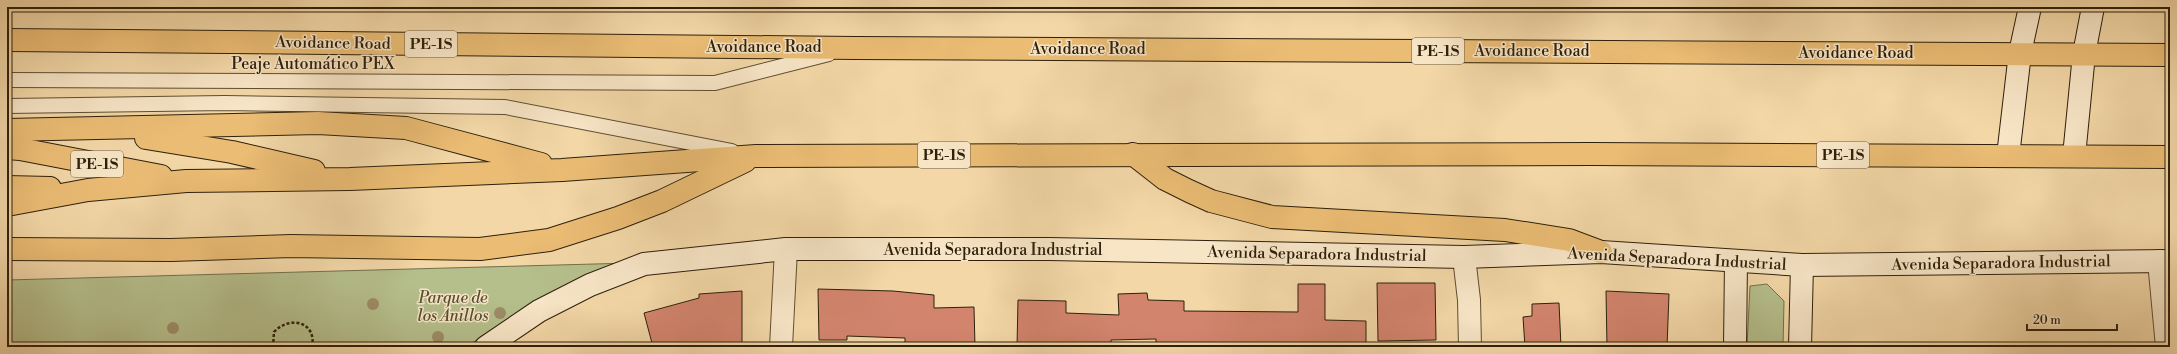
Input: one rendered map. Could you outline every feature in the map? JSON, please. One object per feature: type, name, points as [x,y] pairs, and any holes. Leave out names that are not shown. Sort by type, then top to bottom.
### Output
[{"type":"highway","name":"Avoidance Road","points":[[7,40],[855,48],[2020,53],[2170,55]]},
{"type":"highway","name":"PE-1S","points":[[7,130],[318,123],[406,128],[562,170]]},
{"type":"highway","name":"PE-1S","points":[[71,129],[172,141],[232,152],[350,179]]},
{"type":"highway","name":"PE-1S","points":[[7,148],[20,149],[186,181]]},
{"type":"highway","name":"PE-1S","points":[[7,205],[88,190],[186,181],[350,179],[562,170],[756,156],[1133,154],[2170,157]]},
{"type":"highway","points":[[1133,154],[1165,178],[1211,201],[1272,217],[1505,230],[1569,240],[1601,252]]},
{"type":"highway","name":"PE-1S","points":[[7,249],[171,250],[291,246],[488,248],[549,240],[618,218],[662,201],[756,156]]},
{"type":"highway","name":"PE-1S","points":[[7,186],[88,190]]},
{"type":"street","points":[[2008,156],[2020,53],[2030,7]]},
{"type":"street","points":[[2074,156],[2084,54],[2093,7]]},
{"type":"street","points":[[781,347],[786,249]]},
{"type":"street","name":"Avenida Separadora Industrial","points":[[486,347],[539,311],[590,285],[644,264],[786,249],[1049,249],[1464,257],[1601,252],[1802,265],[2164,261]]},
{"type":"street","points":[[1464,257],[1469,300],[1470,347]]},
{"type":"street","points":[[1735,347],[1736,261]]},
{"type":"street","points":[[2164,261],[2167,347]]},
{"type":"street","points":[[1800,347],[1802,265]]},
{"type":"lane","name":"Peaje Automático PEX","points":[[7,80],[715,83],[855,48]]},
{"type":"lane","points":[[7,106],[225,103],[505,107],[756,156]]},
{"type":"path","points":[[273,347],[274,332],[285,322],[292,321],[299,322],[309,330],[312,336],[312,347]]},
{"type":"green space","name":"Parque de los Anillos","points":[[631,263],[541,303],[465,347],[7,347],[7,280]]},
{"type":"green space","points":[[1767,284],[1784,301],[1783,347],[1747,347],[1750,286]]},
{"type":"building","points":[[1377,283],[1435,283],[1436,340],[1378,341]]},
{"type":"building","points":[[1298,284],[1325,284],[1325,320],[1366,321],[1366,347],[1156,347],[1156,339],[1111,340],[1111,344],[1105,344],[1104,347],[1017,347],[1018,300],[1066,301],[1066,313],[1119,315],[1118,294],[1147,293],[1148,300],[1184,301],[1184,311],[1298,312]]},
{"type":"building","points":[[818,289],[893,291],[934,295],[934,308],[974,307],[975,347],[905,347],[905,338],[847,336],[847,340],[819,340]]},
{"type":"building","points":[[742,291],[742,347],[653,347],[644,313],[699,298],[699,294]]},
{"type":"building","points":[[1606,291],[1669,294],[1667,347],[1607,347]]},
{"type":"building","points":[[1559,303],[1561,347],[1525,347],[1523,317],[1532,316],[1532,304]]}]
